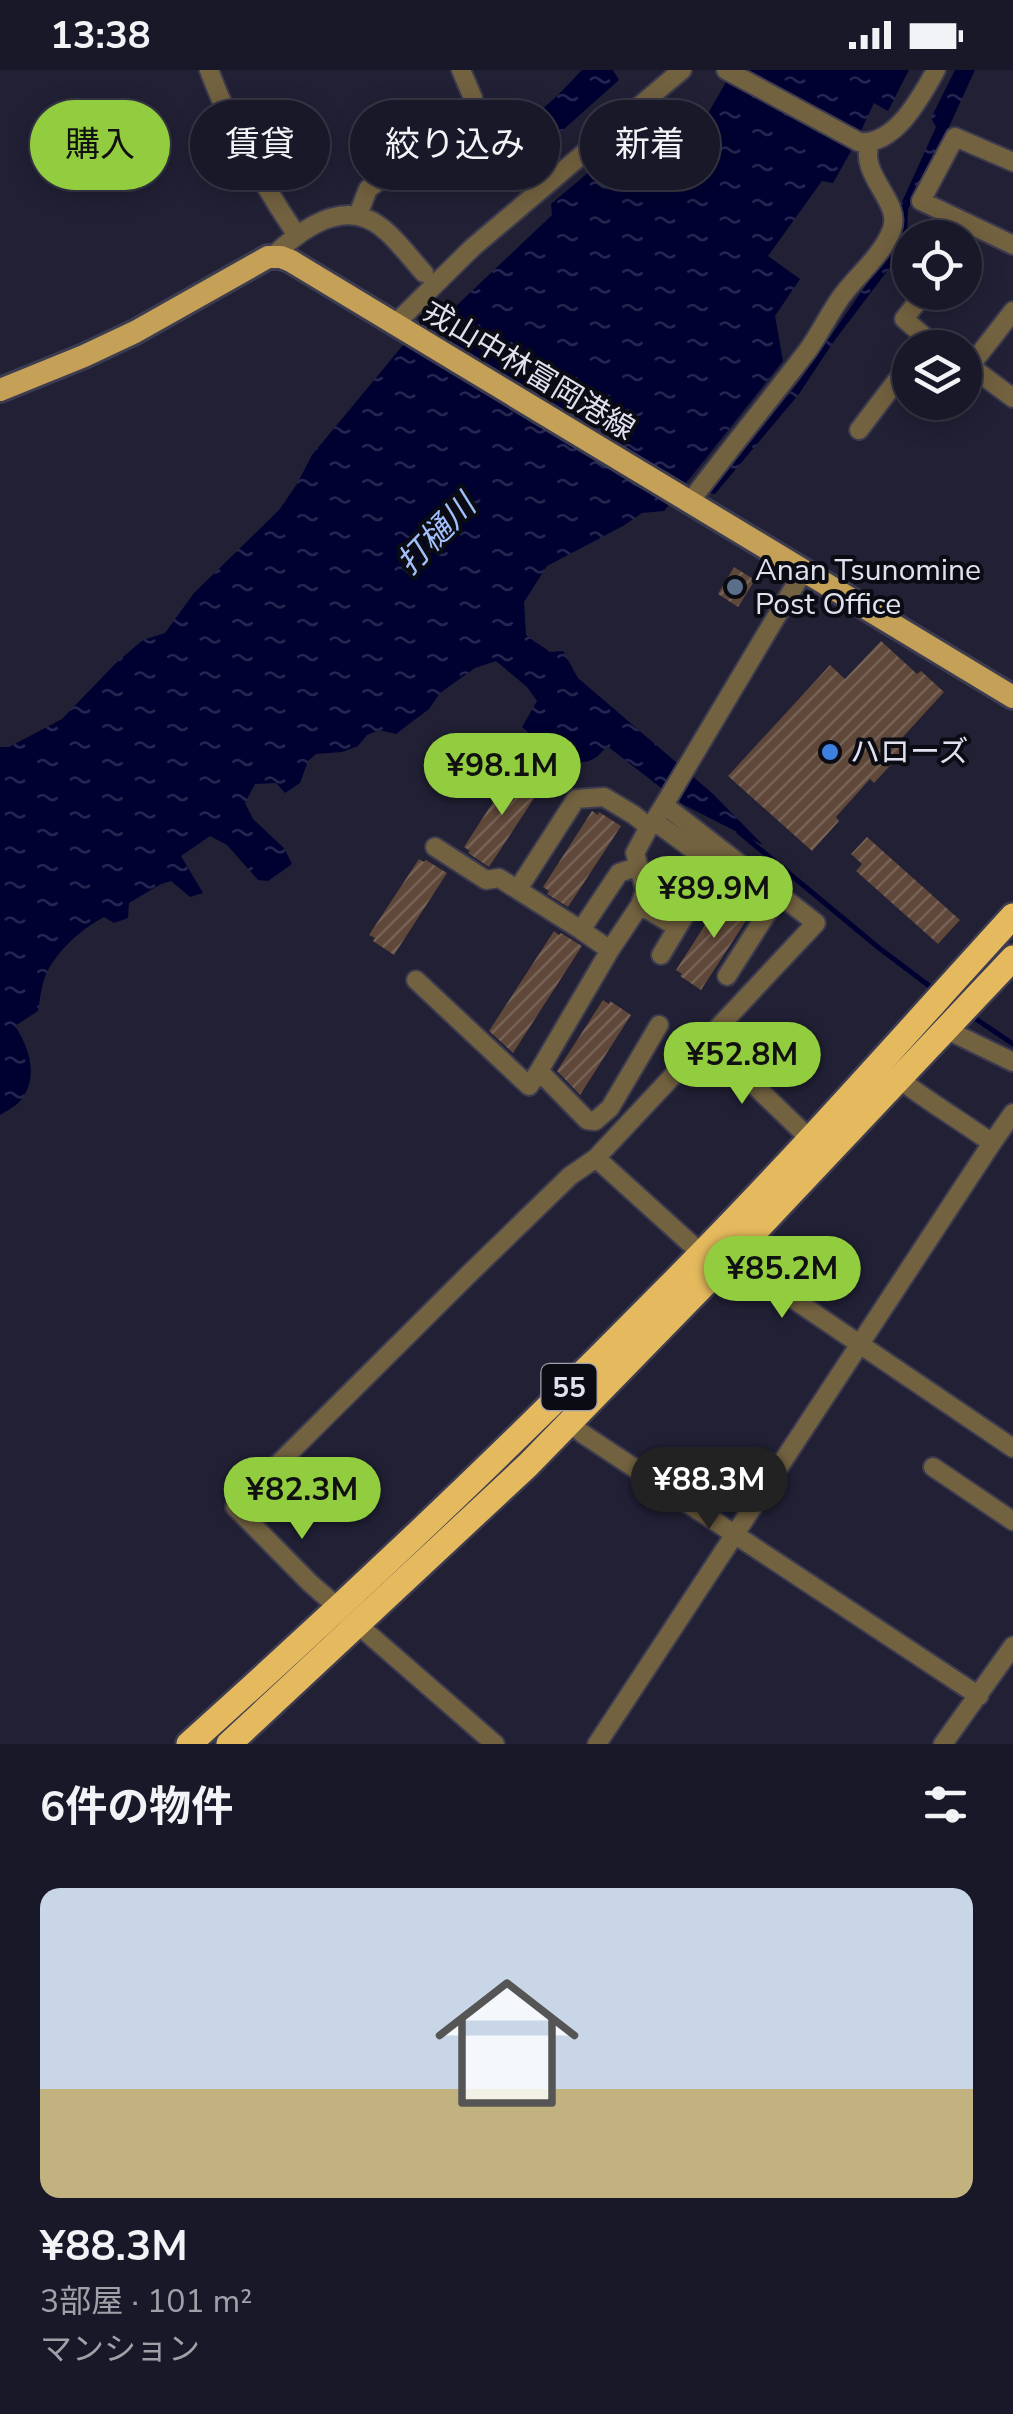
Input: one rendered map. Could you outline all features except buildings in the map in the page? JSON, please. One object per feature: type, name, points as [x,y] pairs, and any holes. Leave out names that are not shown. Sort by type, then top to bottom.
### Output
[{"type":"highway","name":"55","points":[[189,1744],[349,1617],[570,1423],[899,1078],[941,1021],[952,983],[1013,916]]},
{"type":"highway","name":"55","points":[[229,1744],[510,1445],[702,1254],[810,1138],[941,1021],[974,998],[1013,958]]},
{"type":"main road","name":"戎山中林富岡港線","points":[[272,257],[291,261],[1013,697]]},
{"type":"main road","points":[[0,390],[134,332],[272,257]]},
{"type":"street","points":[[208,70],[253,168],[292,227]]},
{"type":"street","points":[[358,215],[368,189],[464,115],[473,98],[461,70]]},
{"type":"street","points":[[400,327],[472,248],[682,70]]},
{"type":"street","points":[[727,70],[864,143],[886,136],[916,105],[936,70]]},
{"type":"street","points":[[949,220],[921,201],[956,137],[1013,162]]},
{"type":"street","points":[[685,500],[810,346],[894,225],[892,209],[868,162],[864,143]]},
{"type":"street","points":[[272,257],[292,227],[358,215],[380,226],[424,272]]},
{"type":"street","points":[[982,237],[1013,244]]},
{"type":"street","points":[[911,310],[904,319],[915,330]]},
{"type":"street","points":[[982,350],[1013,311]]},
{"type":"street","points":[[982,377],[1013,398]]},
{"type":"street","points":[[859,430],[892,387]]},
{"type":"street","points":[[416,980],[530,1086],[640,904],[645,890],[636,848],[803,572]]},
{"type":"street","points":[[485,1741],[234,1508],[544,1201],[596,1158],[816,924],[659,813],[634,814],[604,797],[576,799],[518,889]]},
{"type":"street","points":[[659,813],[771,907],[726,976]]},
{"type":"street","points":[[435,847],[486,880],[499,878],[518,889],[610,950]]},
{"type":"street","points":[[582,930],[618,874],[639,866]]},
{"type":"street","points":[[661,955],[704,883]]},
{"type":"street","points":[[640,904],[677,927]]},
{"type":"street","points":[[941,1021],[1013,1062]]},
{"type":"street","points":[[539,1071],[587,1120],[595,1121],[610,1108],[659,1026]]},
{"type":"street","points":[[707,1040],[810,1138]]},
{"type":"street","points":[[899,1078],[992,1143]]},
{"type":"street","points":[[597,1744],[1013,1113]]},
{"type":"street","points":[[596,1158],[702,1254],[731,1258],[1013,1448]]},
{"type":"street","points":[[570,1423],[979,1696]]},
{"type":"street","points":[[933,1467],[1013,1521]]},
{"type":"street","points":[[944,1744],[1013,1646]]},
{"type":"water","points":[[582,70],[613,70],[619,80],[597,100],[580,100],[580,115],[560,133],[560,100],[552,100]]},
{"type":"water","name":"打樋川","points":[[733,70],[909,70],[888,111],[874,103],[833,183],[822,181],[768,256],[800,279],[775,316],[783,361],[664,511],[642,513],[547,566],[524,602],[526,635],[550,652],[563,651],[578,678],[712,793],[763,845],[682,804],[607,746],[597,757],[585,762],[565,759],[546,748],[522,727],[537,701],[527,687],[496,661],[475,668],[440,693],[429,709],[396,734],[379,730],[367,735],[358,746],[316,754],[308,761],[300,783],[285,793],[276,783],[255,784],[245,803],[253,819],[284,848],[292,864],[268,881],[258,880],[227,845],[210,836],[181,856],[203,893],[190,897],[171,881],[161,884],[129,903],[128,918],[114,923],[104,917],[69,942],[45,977],[38,1011],[15,1026],[25,1044],[31,1073],[20,1101],[0,1115],[0,747],[9,747],[62,719],[143,640],[165,633],[194,593],[279,510],[312,455],[418,327],[454,308],[552,215],[551,204],[580,180],[580,190],[720,190],[720,100],[716,100]]},
{"type":"water","points":[[955,70],[975,70],[908,209],[908,220],[901,220],[901,204],[936,127],[931,118]]},
{"type":"water","points":[[892,248],[892,265],[799,394],[715,494],[710,493],[800,380]]},
{"type":"waterway","points":[[739,832],[936,991]]},
{"type":"waterway","points":[[970,1015],[1013,1044]]},
{"type":"place","name":"Anan Tsunomine Post Office","points":[[735,587]]},
{"type":"place","name":"ハローズ","points":[[830,752]]}]
